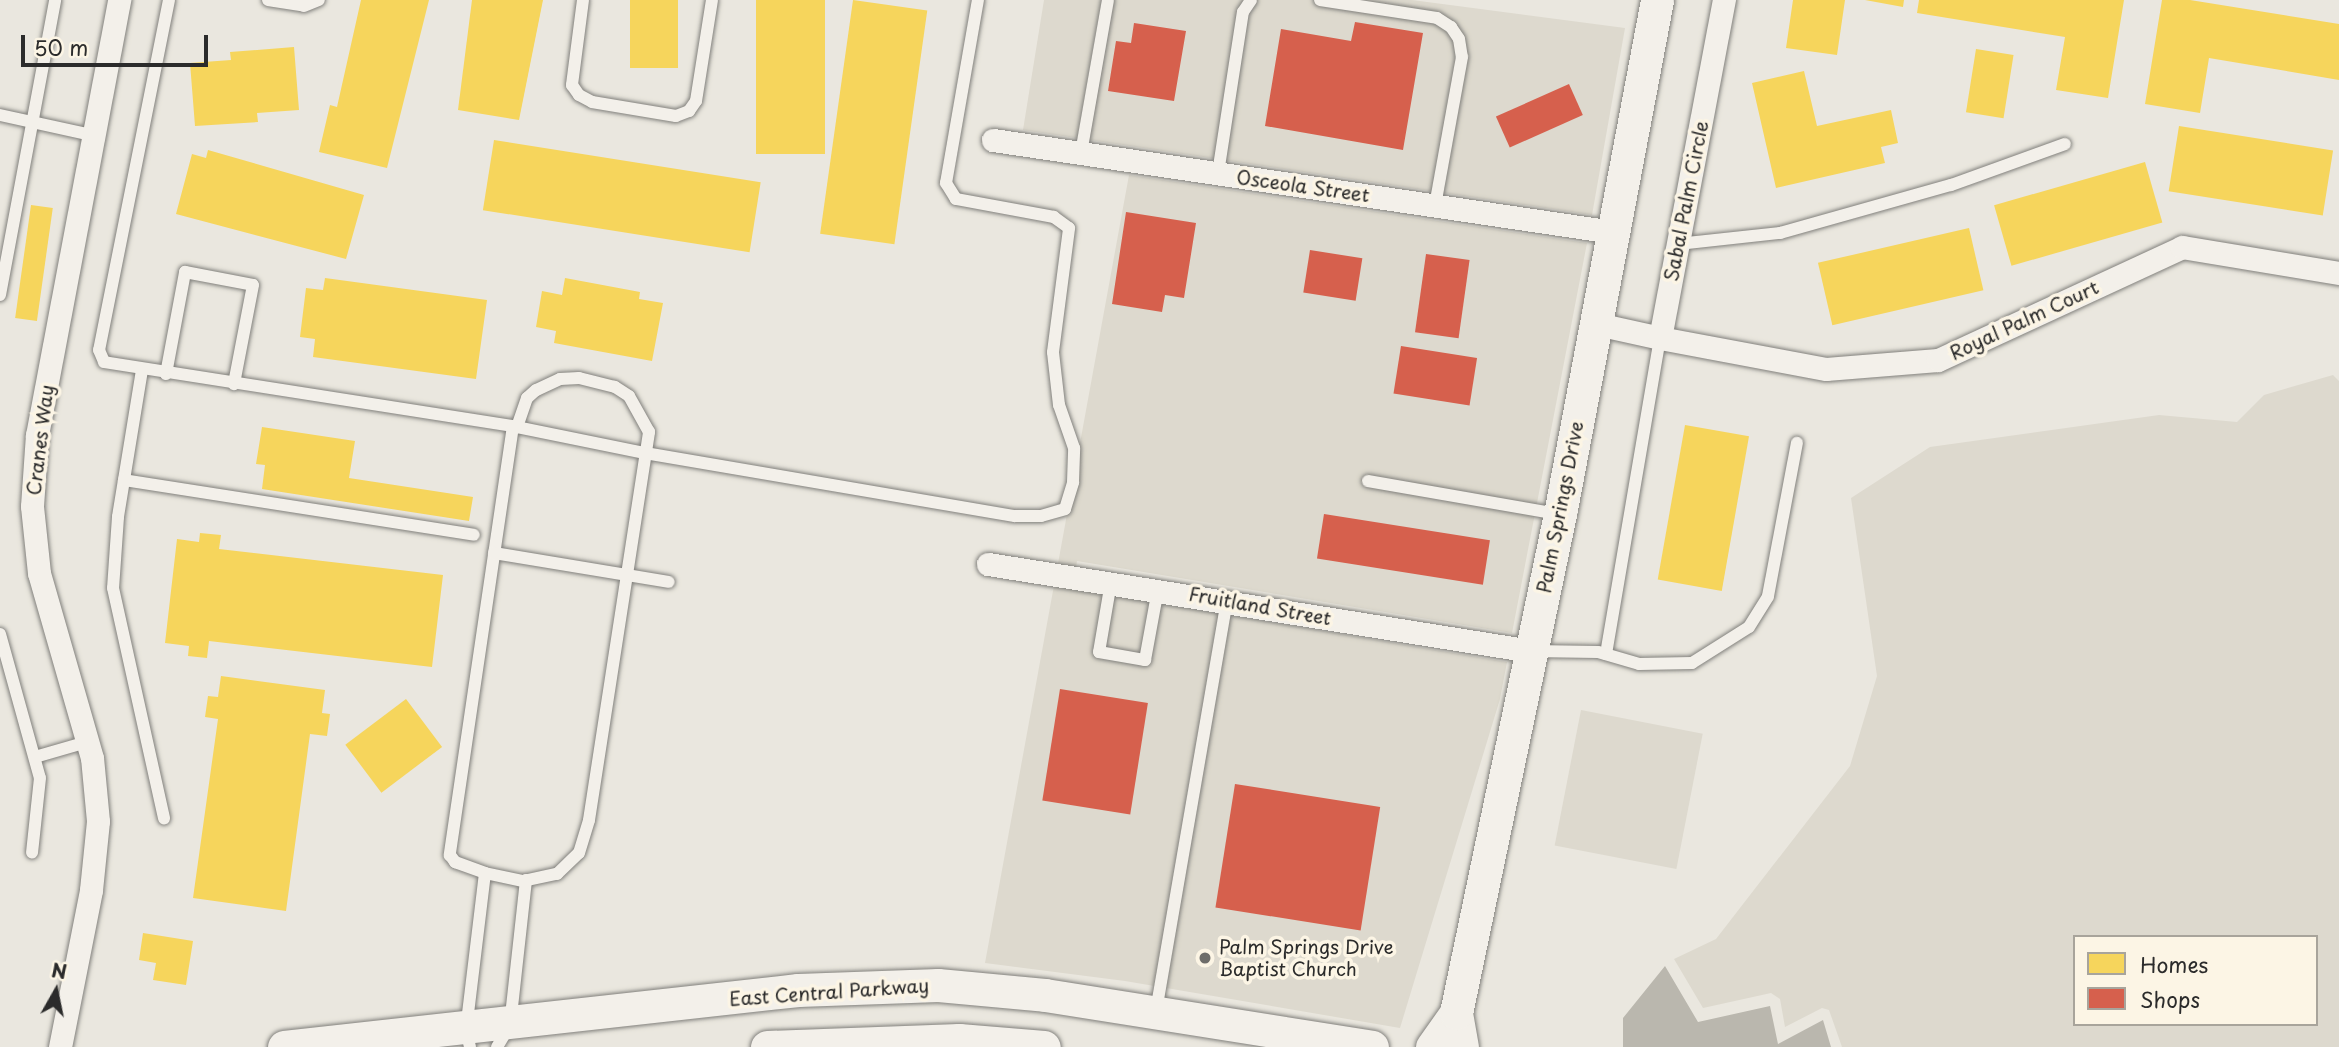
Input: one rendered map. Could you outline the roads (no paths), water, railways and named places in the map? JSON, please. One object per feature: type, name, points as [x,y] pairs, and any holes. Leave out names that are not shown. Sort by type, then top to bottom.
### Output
[{"type":"main road","name":"Palm Springs Drive","points":[[1462,1047],[1457,1013],[1560,514],[1657,0]]},
{"type":"main road","name":"East Central Parkway","points":[[284,1047],[504,1036],[798,990],[938,985],[1156,1011],[1372,1047]]},
{"type":"main road","name":"Palm Springs Drive","points":[[1432,1047],[1457,1013]]},
{"type":"main road","points":[[767,1047],[959,1040],[993,1045],[1044,1047]]},
{"type":"street","name":"Cranes Way","points":[[60,1047],[91,890],[98,821],[87,742],[39,573],[32,506],[37,435],[91,135],[119,0]]},
{"type":"street","name":"Sabal Palm Circle","points":[[1660,338],[1724,0]]},
{"type":"street","name":"Osceola Street","points":[[993,140],[1613,232]]},
{"type":"street","name":"Royal Palm Court","points":[[1660,338],[1826,369],[1938,360],[2182,247],[2339,273]]},
{"type":"street","points":[[1597,324],[1660,338]]},
{"type":"street","name":"Fruitland Street","points":[[988,564],[1227,600],[1531,652]]},
{"type":"lane","points":[[0,295],[55,0]]},
{"type":"lane","points":[[169,0],[99,350],[104,362],[166,374],[515,426],[645,453],[1015,516],[1066,509],[1073,482],[1074,449],[1059,405],[1053,352],[1069,228],[1055,217],[956,199],[946,183],[978,0]]},
{"type":"lane","points":[[268,0],[304,6],[320,0]]},
{"type":"lane","points":[[583,0],[572,85],[579,95],[592,102],[676,116],[689,111],[696,101],[712,0]]},
{"type":"lane","points":[[1081,153],[1108,0]]},
{"type":"lane","points":[[1218,173],[1243,12],[1251,0]]},
{"type":"lane","points":[[1320,0],[1437,19],[1451,27],[1459,39],[1462,57],[1435,205]]},
{"type":"lane","points":[[0,116],[91,135]]},
{"type":"lane","points":[[1678,244],[1780,233],[1951,185],[2065,144]]},
{"type":"lane","points":[[166,374],[185,272],[253,285],[234,384]]},
{"type":"lane","points":[[1606,654],[1660,338]]},
{"type":"lane","points":[[142,370],[124,480],[113,588],[164,818]]},
{"type":"lane","points":[[579,378],[615,387],[635,405],[649,432],[645,453],[586,831],[579,853],[557,874],[526,880],[485,873],[455,862],[450,855],[494,554],[515,426],[527,398],[547,383],[579,378]]},
{"type":"lane","points":[[1531,652],[1606,654],[1639,664],[1692,663],[1749,627],[1768,596],[1797,443]]},
{"type":"lane","points":[[124,480],[474,535]]},
{"type":"lane","points":[[1368,481],[1560,514]]},
{"type":"lane","points":[[494,554],[669,582]]},
{"type":"lane","points":[[1111,582],[1099,652],[1145,660],[1158,589]]},
{"type":"lane","points":[[1156,1011],[1227,600]]},
{"type":"lane","points":[[0,634],[40,778],[32,853]]},
{"type":"lane","points":[[35,757],[87,742]]},
{"type":"lane","points":[[468,1038],[485,873]]},
{"type":"lane","points":[[504,1036],[526,880]]},
{"type":"place","name":"Palm Springs Drive Baptist Church","points":[[1205,958]]}]
